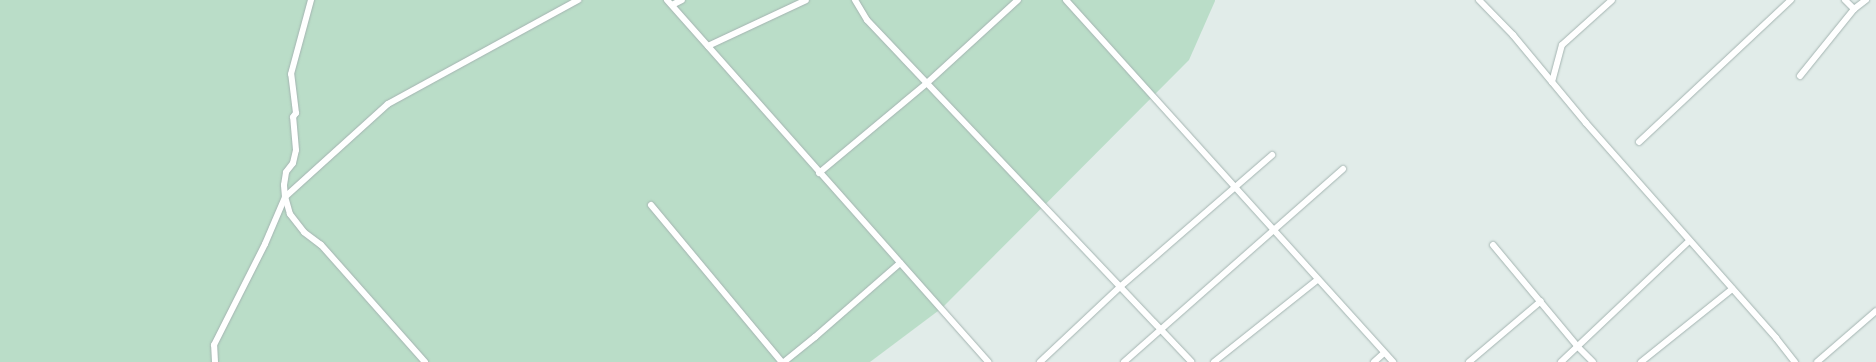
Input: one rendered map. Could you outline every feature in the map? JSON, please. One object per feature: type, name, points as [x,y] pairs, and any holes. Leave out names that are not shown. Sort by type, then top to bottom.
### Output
[{"type":"street","points":[[311,0],[291,74],[296,113],[293,117],[296,150],[293,163],[286,172],[284,197],[290,214],[304,232],[321,245],[426,362]]},
{"type":"street","points":[[215,362],[214,345],[265,244],[284,197],[388,104],[578,0]]},
{"type":"street","points":[[682,0],[669,3],[988,362]]},
{"type":"street","points":[[708,46],[806,0]]},
{"type":"street","points":[[855,0],[866,20],[1121,286],[1191,362]]},
{"type":"street","points":[[819,173],[927,84],[1018,0]]},
{"type":"street","points":[[1066,0],[1392,362]]},
{"type":"street","points":[[1479,0],[1513,35],[1689,241],[1795,362]]},
{"type":"street","points":[[1552,82],[1562,45],[1612,0]]},
{"type":"street","points":[[1639,142],[1791,0]]},
{"type":"street","points":[[1845,0],[1854,9]]},
{"type":"street","points":[[1800,76],[1854,9],[1866,0]]},
{"type":"street","points":[[1040,362],[1121,286],[1272,155]]},
{"type":"street","points":[[1124,362],[1343,169]]},
{"type":"street","points":[[651,204],[783,362],[815,337],[900,263]]},
{"type":"street","points":[[1560,362],[1578,347],[1689,241]]},
{"type":"street","points":[[1494,246],[1578,347],[1593,362]]},
{"type":"street","points":[[1214,362],[1317,280]]},
{"type":"street","points":[[1641,362],[1732,289]]},
{"type":"street","points":[[1469,362],[1541,301]]},
{"type":"street","points":[[1817,362],[1876,311]]},
{"type":"street","points":[[1374,362],[1384,353]]},
{"type":"green space","points":[[0,0],[1215,1],[1189,60],[942,308],[870,362],[0,362]]}]
